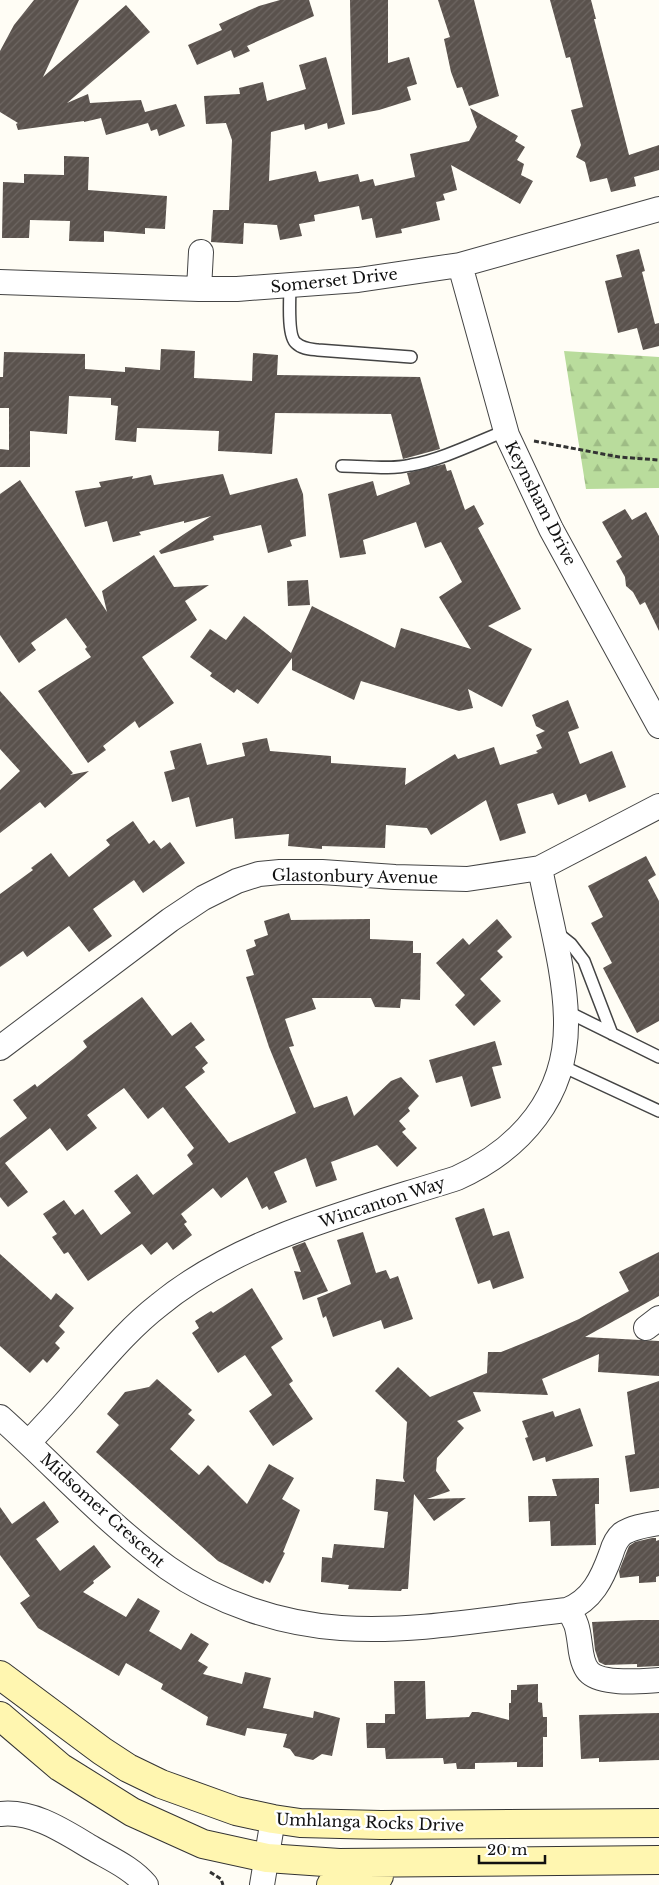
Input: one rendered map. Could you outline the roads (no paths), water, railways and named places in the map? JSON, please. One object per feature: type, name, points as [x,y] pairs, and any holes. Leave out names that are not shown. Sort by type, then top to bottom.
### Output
[{"type":"main road","name":"Umhlanga Rocks Drive","points":[[0,1675],[102,1751],[128,1768],[162,1784],[236,1811],[273,1820],[381,1826],[659,1823]]},
{"type":"main road","points":[[0,1716],[60,1767],[132,1812],[203,1844],[266,1858],[339,1863],[659,1860]]},
{"type":"main road","points":[[331,1885],[454,1863]]},
{"type":"street","name":"Somerset Drive","points":[[0,282],[199,289],[358,280],[460,265],[659,209]]},
{"type":"street","points":[[199,289],[200,252]]},
{"type":"street","name":"Keynsham Drive","points":[[460,265],[506,433],[551,529],[659,726]]},
{"type":"street","name":"Glastonbury Avenue","points":[[0,1048],[170,920],[203,898],[237,881],[259,874],[280,872],[322,872],[467,879],[540,868],[659,806]]},
{"type":"street","name":"Wincanton Way","points":[[29,1442],[112,1350],[157,1306],[214,1266],[298,1230],[456,1178],[497,1156],[528,1128],[541,1111],[551,1093],[565,1044],[566,1010],[540,868]]},
{"type":"street","name":"Midsomer Crescent","points":[[0,1417],[29,1442],[98,1510],[170,1569],[212,1594],[264,1613],[282,1619],[320,1625],[363,1628],[420,1626],[567,1610]]},
{"type":"street","points":[[659,1523],[639,1527],[622,1535],[617,1540],[596,1588],[583,1601],[567,1610],[576,1622],[583,1661],[591,1674],[606,1679],[624,1681],[659,1680]]},
{"type":"street","points":[[0,1814],[16,1814],[56,1827],[124,1866],[146,1885]]},
{"type":"street","points":[[262,1885],[273,1820]]},
{"type":"lane","points":[[290,285],[290,330],[296,344],[318,350],[411,357]]},
{"type":"lane","points":[[342,466],[410,466],[506,433]]},
{"type":"lane","points":[[552,929],[571,944],[584,961],[612,1034]]},
{"type":"lane","points":[[566,1010],[659,1057]]},
{"type":"lane","points":[[560,1065],[659,1111]]}]
